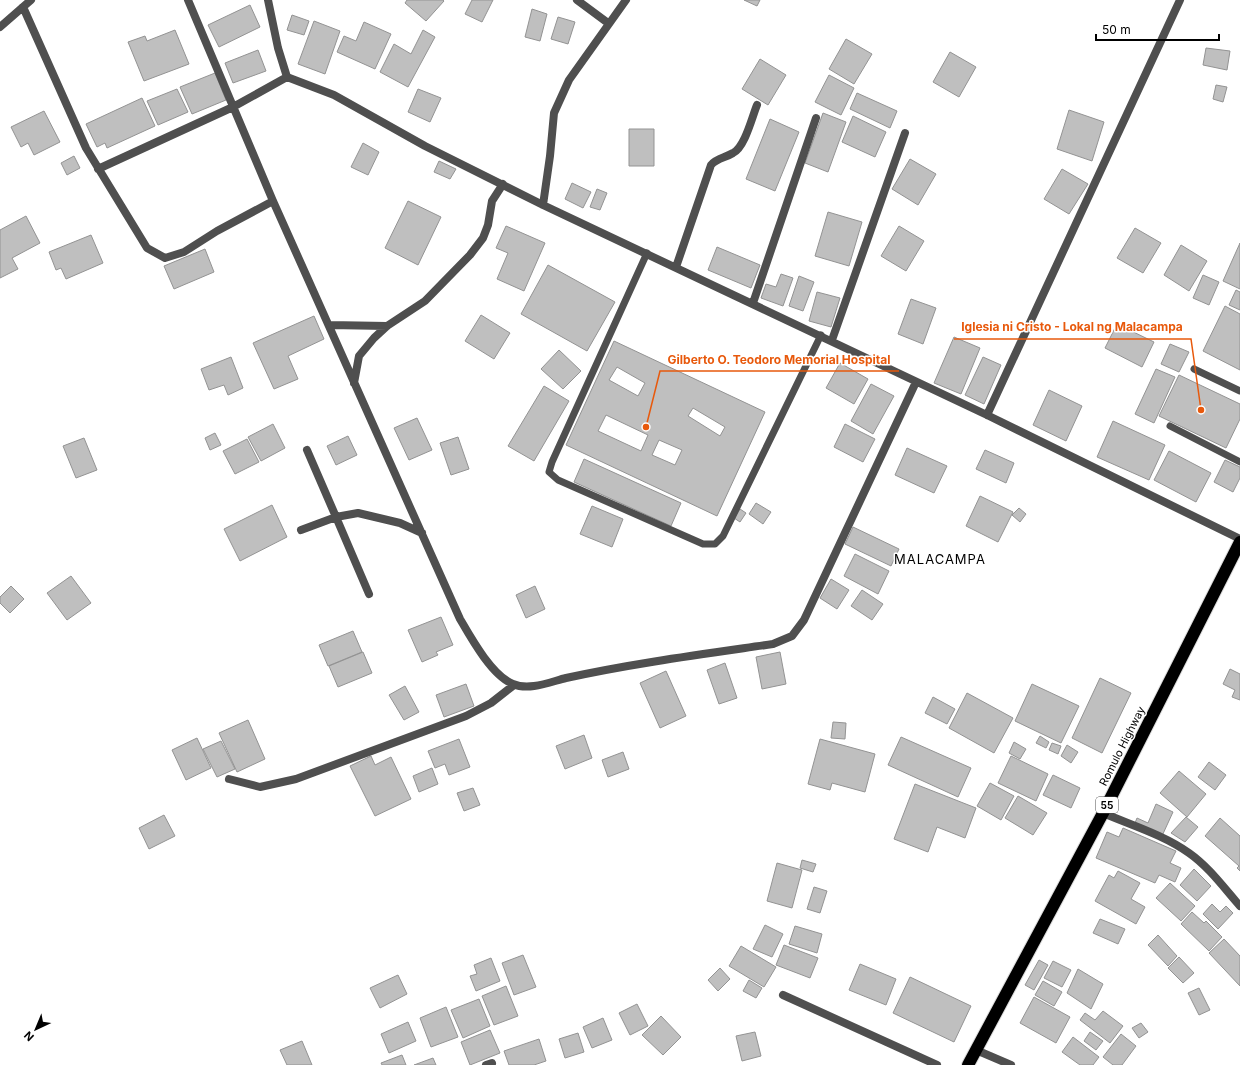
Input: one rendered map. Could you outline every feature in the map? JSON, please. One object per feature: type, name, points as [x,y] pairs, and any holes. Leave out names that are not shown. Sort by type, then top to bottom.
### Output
[{"type":"highway","name":"Romulo Highway","points":[[968,1065],[1103,812],[1240,542]]},
{"type":"street","points":[[0,27],[31,0]]},
{"type":"street","points":[[188,0],[273,201],[460,619],[471,637],[501,678],[514,685],[533,686],[619,667],[773,644],[792,636],[804,620],[916,382]]},
{"type":"street","points":[[268,0],[278,48],[287,77]]},
{"type":"street","points":[[577,0],[608,23]]},
{"type":"street","points":[[543,205],[554,113],[568,80],[626,0]]},
{"type":"street","points":[[987,415],[1180,0]]},
{"type":"street","points":[[23,7],[86,148],[147,248],[165,258],[184,252],[217,231],[273,201]]},
{"type":"street","points":[[98,169],[233,107],[287,77]]},
{"type":"street","points":[[287,77],[334,95],[425,146],[543,205],[832,340],[1240,539]]},
{"type":"street","points":[[676,267],[711,165],[715,160],[734,153],[740,147],[757,105]]},
{"type":"street","points":[[753,303],[816,118]]},
{"type":"street","points":[[832,340],[906,133]]},
{"type":"street","points":[[354,383],[359,356],[374,338],[387,326],[425,301],[470,256],[483,238],[488,225],[492,201],[503,184]]},
{"type":"street","points":[[329,325],[387,326]]},
{"type":"street","points":[[307,450],[369,594]]},
{"type":"street","points":[[301,530],[336,517],[358,513],[400,523],[422,534]]},
{"type":"street","points":[[229,779],[260,787],[296,779],[466,716],[491,703],[514,685]]},
{"type":"street","points":[[1103,812],[1176,845],[1188,852],[1202,863],[1240,906]]},
{"type":"street","points":[[783,995],[937,1065]]},
{"type":"street","points":[[976,1050],[1011,1065]]},
{"type":"lane","points":[[647,253],[552,462],[549,472],[558,480],[703,544],[715,544],[722,536],[821,335]]},
{"type":"lane","points":[[1194,369],[1240,391]]},
{"type":"lane","points":[[1170,426],[1240,462]]},
{"type":"building","points":[[407,0],[444,1],[426,21],[405,3]]},
{"type":"building","points":[[472,0],[493,0],[482,22],[465,14]]},
{"type":"building","points":[[744,0],[760,0],[757,6]]},
{"type":"building","points":[[250,5],[260,27],[219,47],[208,25]]},
{"type":"building","points":[[532,9],[547,14],[540,41],[525,37]]},
{"type":"building","points":[[292,15],[309,21],[304,35],[287,30]]},
{"type":"building","points":[[558,17],[575,22],[568,44],[551,39]]},
{"type":"building","points":[[314,21],[340,31],[325,74],[298,64]]},
{"type":"building","points":[[364,22],[391,34],[375,69],[337,52],[344,36],[356,41]]},
{"type":"building","points":[[175,30],[189,64],[144,81],[128,42],[145,36],[147,41]]},
{"type":"building","points":[[423,30],[435,37],[408,87],[380,72],[394,44],[411,54]]},
{"type":"building","points":[[846,39],[872,54],[854,84],[829,69]]},
{"type":"building","points":[[1206,48],[1230,51],[1227,70],[1203,65]]},
{"type":"building","points":[[258,50],[266,71],[233,83],[225,63]]},
{"type":"building","points":[[950,52],[976,67],[959,97],[933,82]]},
{"type":"building","points":[[760,59],[786,75],[768,105],[742,89]]},
{"type":"building","points":[[215,73],[226,100],[192,114],[180,87]]},
{"type":"building","points":[[829,75],[854,88],[841,115],[815,102]]},
{"type":"building","points":[[1216,85],[1227,87],[1223,102],[1213,99]]},
{"type":"building","points":[[177,89],[188,112],[158,125],[147,101]]},
{"type":"building","points":[[418,89],[441,98],[430,122],[408,112]]},
{"type":"building","points":[[857,93],[897,111],[890,128],[850,109]]},
{"type":"building","points":[[142,98],[155,126],[107,148],[105,143],[97,147],[86,124]]},
{"type":"building","points":[[1069,110],[1104,122],[1092,161],[1057,149]]},
{"type":"building","points":[[44,111],[60,142],[34,155],[28,143],[21,147],[11,127]]},
{"type":"building","points":[[823,113],[846,122],[828,172],[805,163]]},
{"type":"building","points":[[853,116],[886,132],[875,157],[842,142]]},
{"type":"building","points":[[770,119],[799,132],[775,191],[746,179]]},
{"type":"building","points":[[629,129],[654,129],[654,166],[629,166]]},
{"type":"building","points":[[363,143],[379,152],[368,175],[351,167]]},
{"type":"building","points":[[74,156],[80,168],[67,175],[61,163]]},
{"type":"building","points":[[910,159],[936,174],[918,205],[892,189]]},
{"type":"building","points":[[439,161],[456,169],[450,179],[434,172]]},
{"type":"building","points":[[1062,169],[1088,184],[1069,214],[1044,199]]},
{"type":"building","points":[[572,183],[591,192],[583,208],[565,199]]},
{"type":"building","points":[[597,189],[607,193],[600,210],[590,207]]},
{"type":"building","points":[[408,201],[441,217],[418,265],[385,248]]},
{"type":"building","points":[[828,212],[862,222],[849,266],[815,256]]},
{"type":"building","points":[[26,216],[40,243],[12,258],[18,269],[0,278],[0,230]]},
{"type":"building","points":[[506,226],[545,243],[524,291],[497,279],[508,253],[496,248]]},
{"type":"building","points":[[899,226],[924,241],[906,271],[881,256]]},
{"type":"building","points":[[1135,228],[1161,243],[1143,273],[1117,258]]},
{"type":"building","points":[[91,235],[103,263],[66,279],[61,268],[56,270],[49,252]]},
{"type":"building","points":[[1240,243],[1240,289],[1223,281]]},
{"type":"building","points":[[1181,245],[1207,261],[1189,291],[1164,275]]},
{"type":"building","points":[[717,247],[760,265],[751,288],[708,270]]},
{"type":"building","points":[[205,249],[214,272],[174,289],[164,266]]},
{"type":"building","points":[[548,265],[615,302],[587,351],[521,314]]},
{"type":"building","points":[[781,274],[793,278],[783,306],[761,298],[766,284],[776,287]]},
{"type":"building","points":[[1203,275],[1219,282],[1209,305],[1193,298]]},
{"type":"building","points":[[799,276],[814,282],[803,311],[789,306]]},
{"type":"building","points":[[1236,290],[1240,292],[1240,310],[1229,305]]},
{"type":"building","points":[[817,292],[840,298],[831,327],[809,321]]},
{"type":"building","points":[[911,299],[936,308],[923,344],[898,334]]},
{"type":"building","points":[[1225,306],[1240,314],[1240,370],[1203,351]]},
{"type":"building","points":[[481,315],[510,333],[494,359],[465,341]]},
{"type":"building","points":[[314,316],[324,339],[288,356],[298,379],[274,389],[253,343]]},
{"type":"building","points":[[1117,324],[1154,342],[1142,367],[1105,348]]},
{"type":"building","points":[[954,337],[980,348],[961,394],[934,383]]},
{"type":"building","points":[[614,341],[765,412],[717,516],[566,445]],"holes":[[[617,367],[645,383],[638,396],[609,380]],[[693,408],[725,427],[720,436],[688,416]],[[606,415],[648,435],[641,451],[598,431]],[[659,440],[682,450],[675,465],[652,455]]]},
{"type":"building","points":[[1170,344],[1189,352],[1179,372],[1161,364]]},
{"type":"building","points":[[559,350],[581,371],[563,389],[541,369]]},
{"type":"building","points":[[231,357],[243,388],[228,395],[224,385],[209,390],[201,369]]},
{"type":"building","points":[[983,357],[1001,365],[984,404],[965,395]]},
{"type":"building","points":[[840,363],[868,379],[854,404],[826,388]]},
{"type":"building","points":[[1156,369],[1175,377],[1154,423],[1135,414]]},
{"type":"building","points":[[1179,375],[1240,404],[1240,419],[1226,448],[1159,416]]},
{"type":"building","points":[[871,384],[894,396],[873,434],[851,421]]},
{"type":"building","points":[[544,386],[569,401],[534,461],[508,446]]},
{"type":"building","points":[[1049,390],[1082,406],[1066,441],[1033,425]]},
{"type":"building","points":[[417,418],[432,450],[409,460],[394,428]]},
{"type":"building","points":[[1113,421],[1165,445],[1149,480],[1097,457]]},
{"type":"building","points":[[273,424],[285,448],[261,461],[248,437]]},
{"type":"building","points":[[845,424],[875,439],[863,462],[834,447]]},
{"type":"building","points":[[215,433],[221,445],[210,450],[205,438]]},
{"type":"building","points":[[348,436],[357,455],[336,465],[327,446]]},
{"type":"building","points":[[458,437],[469,469],[451,475],[440,443]]},
{"type":"building","points":[[84,438],[97,470],[76,478],[63,446]]},
{"type":"building","points":[[247,439],[259,462],[235,474],[223,451]]},
{"type":"building","points":[[907,448],[947,466],[934,493],[895,475]]},
{"type":"building","points":[[985,450],[1014,463],[1006,483],[976,469]]},
{"type":"building","points":[[1169,451],[1211,473],[1196,502],[1154,480]]},
{"type":"building","points":[[584,459],[681,503],[671,526],[574,482]]},
{"type":"building","points":[[1225,460],[1240,467],[1240,478],[1233,492],[1214,482]]},
{"type":"building","points":[[980,496],[1013,512],[998,542],[966,526]]},
{"type":"building","points":[[756,503],[771,512],[763,524],[749,514]]},
{"type":"building","points":[[272,505],[287,537],[240,561],[224,529]]},
{"type":"building","points":[[592,506],[623,519],[612,547],[580,534]]},
{"type":"building","points":[[1019,508],[1026,514],[1020,522],[1012,515]]},
{"type":"building","points":[[740,509],[746,513],[740,522],[734,518]]},
{"type":"building","points":[[853,527],[899,549],[891,566],[845,544]]},
{"type":"building","points":[[855,554],[889,571],[878,594],[844,576]]},
{"type":"building","points":[[71,576],[91,603],[67,620],[47,593]]},
{"type":"building","points":[[831,579],[849,590],[837,609],[820,598]]},
{"type":"building","points":[[11,586],[24,599],[10,613],[0,603],[0,597]]},
{"type":"building","points":[[535,586],[545,609],[526,618],[516,595]]},
{"type":"building","points":[[862,590],[883,604],[872,620],[851,606]]},
{"type":"building","points":[[441,617],[453,645],[436,652],[438,655],[422,662],[408,630]]},
{"type":"building","points":[[353,631],[362,652],[328,666],[319,645]]},
{"type":"building","points":[[363,652],[372,673],[338,687],[329,666]]},
{"type":"building","points":[[780,652],[786,684],[762,689],[756,657]]},
{"type":"building","points":[[725,663],[737,698],[719,704],[707,670]]},
{"type":"building","points":[[1230,669],[1240,674],[1240,700],[1232,697],[1235,690],[1223,684]]},
{"type":"building","points":[[666,671],[686,716],[660,728],[640,683]]},
{"type":"building","points":[[1100,678],[1131,693],[1102,753],[1072,738]]},
{"type":"building","points":[[466,684],[474,706],[444,717],[436,695]]},
{"type":"building","points":[[1032,684],[1079,706],[1061,743],[1015,721]]},
{"type":"building","points":[[405,686],[419,712],[404,720],[389,695]]},
{"type":"building","points":[[967,693],[1013,718],[994,753],[949,728]]},
{"type":"building","points":[[933,697],[955,709],[947,724],[925,713]]},
{"type":"building","points":[[248,720],[265,759],[237,772],[219,733]]},
{"type":"building","points":[[833,722],[846,723],[845,739],[831,738]]},
{"type":"building","points":[[584,735],[592,758],[565,769],[556,746]]},
{"type":"building","points":[[1040,736],[1049,742],[1046,748],[1036,743]]},
{"type":"building","points":[[901,737],[971,768],[958,797],[888,765]]},
{"type":"building","points":[[197,738],[211,768],[186,780],[172,750]]},
{"type":"building","points":[[459,739],[470,767],[449,775],[445,764],[435,768],[428,751]]},
{"type":"building","points":[[820,739],[875,754],[865,792],[832,783],[830,790],[808,784]]},
{"type":"building","points":[[221,741],[235,769],[217,777],[203,749]]},
{"type":"building","points":[[1014,742],[1026,749],[1020,759],[1009,753]]},
{"type":"building","points":[[1052,743],[1061,746],[1058,754],[1049,750]]},
{"type":"building","points":[[1067,745],[1078,752],[1071,763],[1061,756]]},
{"type":"building","points":[[623,752],[629,769],[608,777],[602,760]]},
{"type":"building","points":[[371,756],[375,765],[391,757],[411,799],[375,816],[350,766]]},
{"type":"building","points":[[1011,756],[1048,774],[1036,801],[998,783]]},
{"type":"building","points":[[1209,762],[1226,775],[1215,790],[1198,777]]},
{"type":"building","points":[[432,768],[438,784],[419,792],[413,776]]},
{"type":"building","points":[[1179,771],[1206,794],[1187,817],[1160,793]]},
{"type":"building","points":[[1053,775],[1080,788],[1071,808],[1043,795]]},
{"type":"building","points":[[990,783],[1014,796],[1001,820],[977,806]]},
{"type":"building","points":[[915,784],[976,808],[965,838],[937,827],[928,852],[894,839]]},
{"type":"building","points":[[473,788],[480,805],[464,811],[457,793]]},
{"type":"building","points":[[1018,796],[1047,813],[1033,835],[1005,818]]},
{"type":"building","points":[[1156,804],[1173,812],[1162,836],[1135,823],[1137,818],[1148,823]]},
{"type":"building","points":[[164,815],[175,836],[149,849],[139,828]]},
{"type":"building","points":[[1186,817],[1198,827],[1185,842],[1171,833]]},
{"type":"building","points":[[1220,818],[1240,836],[1240,871],[1237,868],[1239,866],[1205,836]]},
{"type":"building","points":[[1123,828],[1176,851],[1170,863],[1181,868],[1175,882],[1159,875],[1155,883],[1096,858],[1107,832],[1119,837]]},
{"type":"building","points":[[802,860],[816,864],[813,872],[800,868]]},
{"type":"building","points":[[777,863],[802,870],[792,908],[767,901]]},
{"type":"building","points":[[1194,869],[1211,886],[1197,901],[1180,885]]},
{"type":"building","points":[[1118,871],[1140,883],[1131,899],[1145,907],[1136,924],[1095,901],[1109,875],[1114,878]]},
{"type":"building","points":[[1170,883],[1195,906],[1181,921],[1156,898]]},
{"type":"building","points":[[814,887],[827,891],[820,913],[807,909]]},
{"type":"building","points":[[1212,904],[1220,912],[1226,906],[1233,913],[1218,929],[1203,914]]},
{"type":"building","points":[[1192,912],[1204,923],[1206,921],[1222,937],[1209,951],[1181,924]]},
{"type":"building","points":[[1100,919],[1125,929],[1118,944],[1093,933]]},
{"type":"building","points":[[765,925],[783,934],[772,957],[753,949]]},
{"type":"building","points":[[795,926],[822,934],[817,953],[789,944]]},
{"type":"building","points":[[1158,935],[1177,956],[1168,966],[1148,945]]},
{"type":"building","points":[[1224,939],[1240,956],[1240,986],[1209,953]]},
{"type":"building","points":[[784,945],[818,958],[810,978],[776,965]]},
{"type":"building","points":[[741,946],[776,967],[764,987],[729,966]]},
{"type":"building","points":[[523,955],[536,987],[514,995],[502,963]]},
{"type":"building","points":[[1179,957],[1194,973],[1183,983],[1168,968]]},
{"type":"building","points":[[491,958],[500,981],[476,991],[470,976],[477,974],[474,965]]},
{"type":"building","points":[[1039,960],[1048,965],[1034,990],[1025,985]]},
{"type":"building","points":[[1053,961],[1071,970],[1062,987],[1044,978]]},
{"type":"building","points":[[860,964],[896,979],[886,1005],[849,990]]},
{"type":"building","points":[[720,968],[730,979],[718,991],[708,980]]},
{"type":"building","points":[[1078,969],[1103,984],[1091,1009],[1067,993]]},
{"type":"building","points":[[398,975],[407,994],[380,1008],[370,988]]},
{"type":"building","points":[[910,977],[971,1006],[954,1042],[893,1013]]},
{"type":"building","points":[[749,980],[762,988],[756,998],[743,991]]},
{"type":"building","points":[[1043,981],[1062,992],[1054,1006],[1035,995]]},
{"type":"building","points":[[506,986],[518,1016],[494,1025],[482,996]]},
{"type":"building","points":[[1199,988],[1210,1010],[1199,1015],[1188,993]]},
{"type":"building","points":[[1034,997],[1070,1017],[1056,1043],[1020,1023]]},
{"type":"building","points":[[479,999],[490,1026],[463,1038],[451,1010]]},
{"type":"building","points":[[637,1004],[648,1026],[630,1035],[619,1013]]},
{"type":"building","points":[[446,1007],[458,1037],[431,1047],[420,1018]]},
{"type":"building","points":[[1103,1011],[1123,1026],[1110,1043],[1080,1020],[1085,1013],[1095,1020]]},
{"type":"building","points":[[661,1016],[681,1037],[663,1055],[642,1035]]},
{"type":"building","points":[[603,1018],[612,1040],[592,1048],[583,1027]]},
{"type":"building","points":[[408,1022],[416,1041],[389,1053],[381,1034]]},
{"type":"building","points":[[1141,1023],[1148,1032],[1139,1038],[1132,1028]]},
{"type":"building","points":[[490,1030],[500,1053],[470,1065],[461,1042]]},
{"type":"building","points":[[755,1032],[761,1056],[742,1061],[736,1036]]},
{"type":"building","points":[[1090,1032],[1103,1041],[1096,1050],[1084,1041]]},
{"type":"building","points":[[578,1033],[584,1052],[565,1058],[559,1039]]},
{"type":"building","points":[[1121,1034],[1136,1046],[1122,1065],[1113,1065],[1103,1057]]},
{"type":"building","points":[[1073,1037],[1099,1057],[1093,1065],[1080,1065],[1062,1052]]},
{"type":"building","points":[[539,1039],[546,1061],[534,1065],[509,1065],[504,1051]]},
{"type":"building","points":[[302,1041],[312,1065],[287,1065],[280,1050]]},
{"type":"building","points":[[402,1055],[406,1065],[382,1065],[381,1063]]},
{"type":"building","points":[[433,1058],[436,1065],[414,1065]]},
{"type":"place","name":"Iglesia ni Cristo - Lokal ng Malacampa","points":[[1201,410]]},
{"type":"place","name":"Gilberto O. Teodoro Memorial Hospital","points":[[646,427]]},
{"type":"district","name":"MALACAMPA","points":[[940,559]]}]
